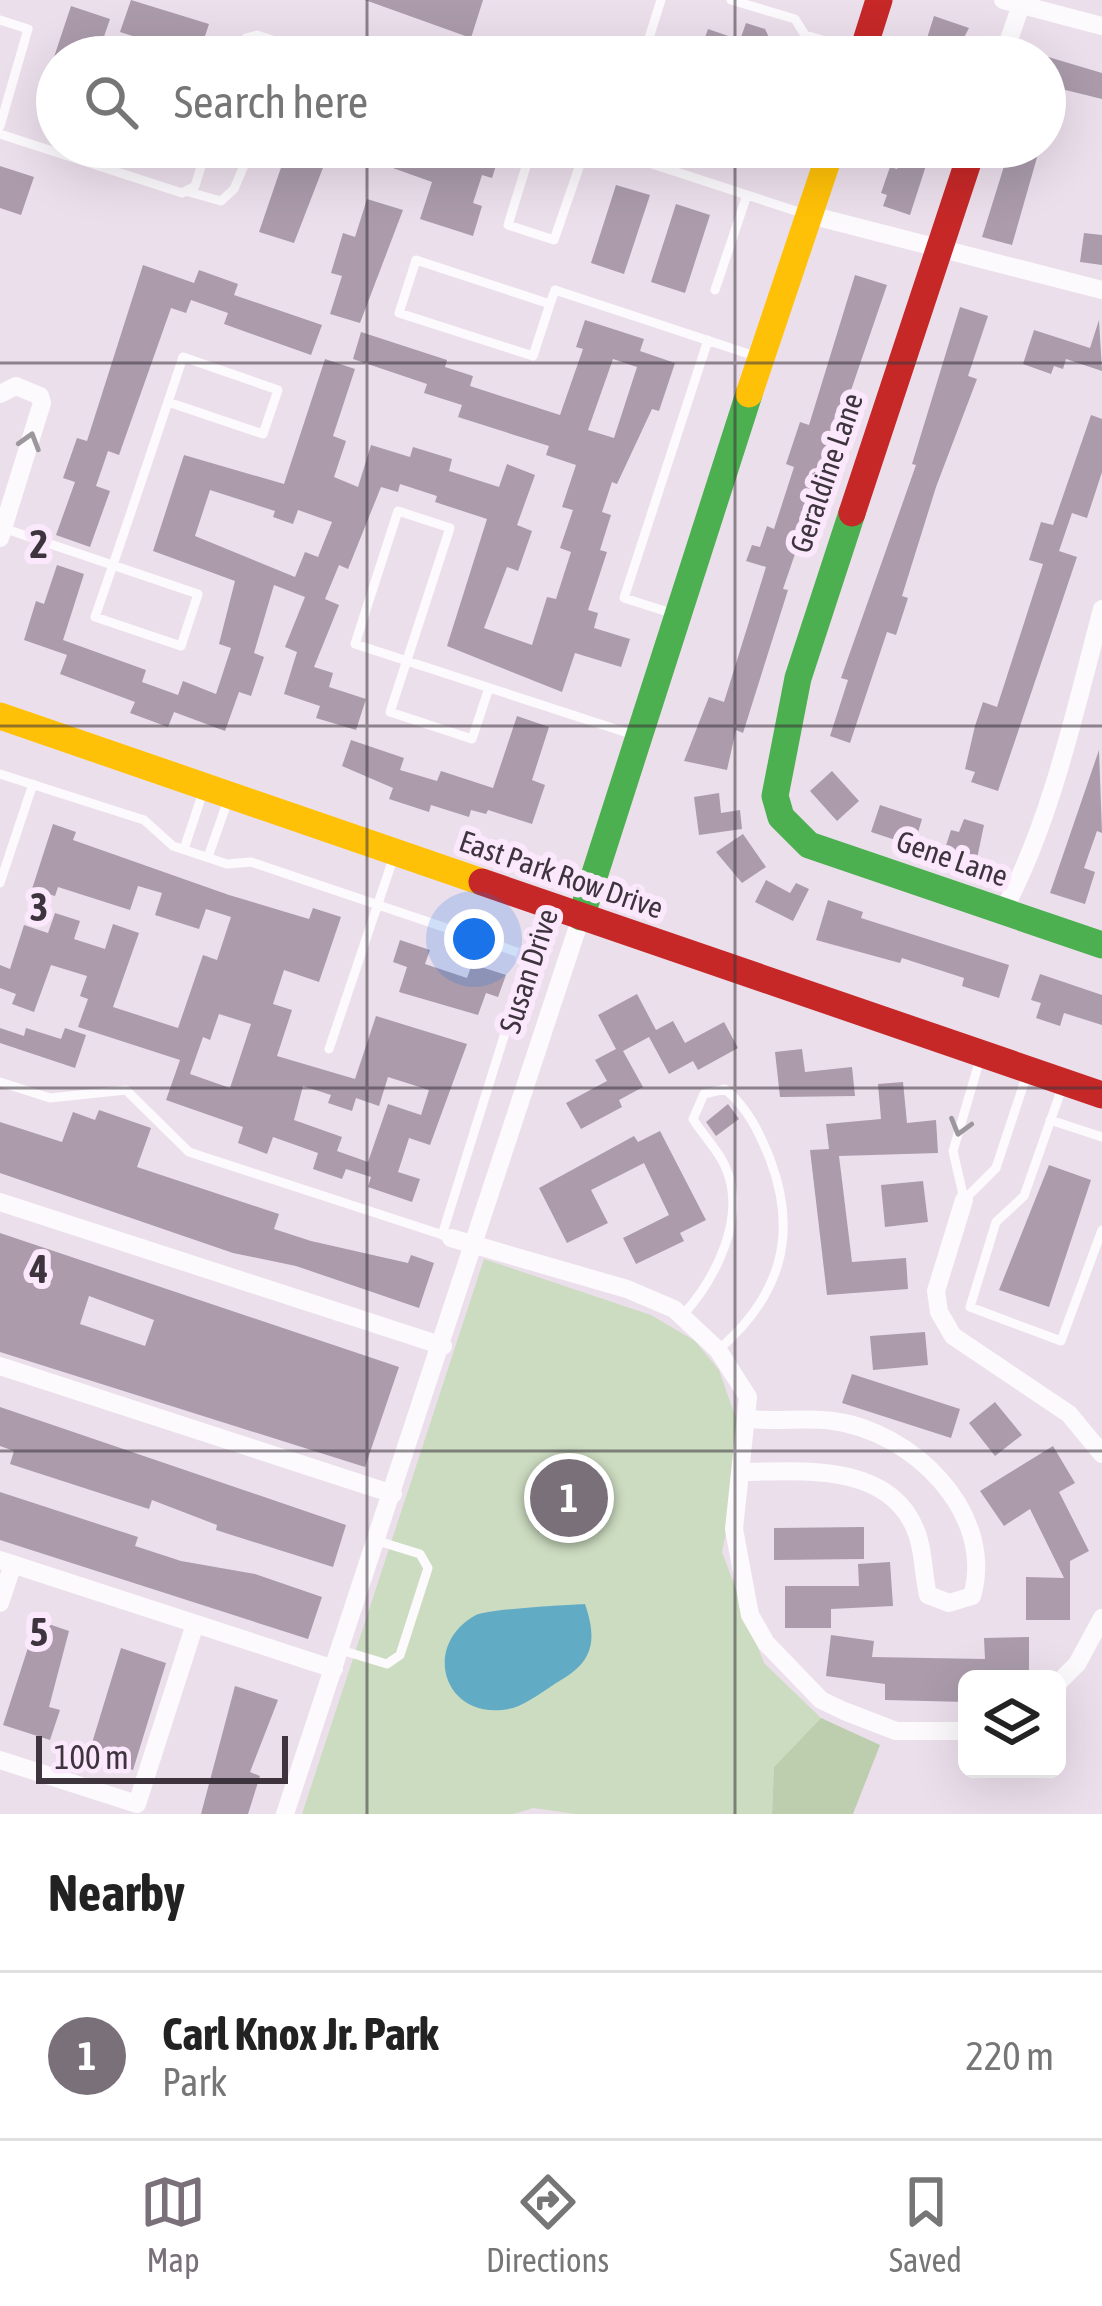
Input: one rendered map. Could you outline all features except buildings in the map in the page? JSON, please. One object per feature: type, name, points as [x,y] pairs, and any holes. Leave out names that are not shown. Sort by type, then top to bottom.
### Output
[{"type":"street","points":[[865,36],[871,2]]},
{"type":"street","points":[[1006,36],[1012,2],[1102,26]]},
{"type":"street","name":"Susan Drive","points":[[285,1814],[477,1247],[635,736],[825,168]]},
{"type":"street","name":"Geraldine Lane","points":[[787,825],[775,796],[797,678],[966,168]]},
{"type":"street","points":[[810,215],[1102,290]]},
{"type":"street","points":[[0,394],[16,386],[40,396],[42,403],[1,531]]},
{"type":"street","points":[[1003,911],[1021,878],[1102,609]]},
{"type":"street","name":"East Park Row Drive","points":[[0,716],[1102,1095]]},
{"type":"street","name":"Gene Lane","points":[[787,825],[809,845],[1102,945]]},
{"type":"street","points":[[964,1200],[936,1291],[939,1312],[953,1336],[1070,1414],[1102,1454]]},
{"type":"street","points":[[0,1202],[443,1346]]},
{"type":"street","points":[[446,1237],[627,1289],[683,1316],[718,1350],[748,1397],[744,1472],[734,1529],[750,1615],[790,1671],[821,1700],[896,1731],[958,1732]]},
{"type":"street","points":[[0,1366],[393,1494]]},
{"type":"street","points":[[744,1472],[831,1471],[875,1487],[905,1508],[918,1535],[928,1595],[949,1603],[972,1596],[979,1572],[974,1536],[950,1492],[922,1461],[879,1432],[832,1420],[749,1419]]},
{"type":"street","points":[[0,1603],[6,1562],[334,1670]]},
{"type":"street","points":[[1066,1675],[1102,1618]]},
{"type":"street","points":[[0,1760],[137,1804],[195,1624]]},
{"type":"lane","points":[[650,36],[661,0]]},
{"type":"lane","points":[[731,0],[795,20],[808,36]]},
{"type":"lane","points":[[0,20],[28,28],[0,130],[36,142]]},
{"type":"lane","points":[[116,168],[220,201],[235,189],[244,168]]},
{"type":"lane","points":[[189,192],[199,168]]},
{"type":"lane","points":[[526,168],[508,225],[554,240],[579,168]]},
{"type":"lane","points":[[665,168],[810,215]]},
{"type":"lane","points":[[715,290],[747,195]]},
{"type":"lane","points":[[550,304],[416,260],[399,313],[533,356],[555,290],[760,357]]},
{"type":"lane","points":[[676,615],[624,598],[709,340]]},
{"type":"lane","points":[[1,531],[113,565],[198,594],[181,646],[95,617],[113,565],[168,402],[183,358],[278,390],[263,434],[168,402]]},
{"type":"lane","points":[[489,688],[472,739],[390,712],[407,661],[451,528],[398,511],[355,644],[407,661],[635,736]]},
{"type":"lane","points":[[0,774],[145,820],[184,849],[251,862],[517,948],[531,964],[446,1237],[189,1152],[126,1090],[50,1099],[0,1082]]},
{"type":"lane","points":[[0,883],[33,784]]},
{"type":"lane","points":[[184,849],[217,794]]},
{"type":"lane","points":[[208,857],[217,794]]},
{"type":"lane","points":[[328,1049],[395,854]]},
{"type":"lane","points":[[964,1200],[953,1151],[981,1054]]},
{"type":"lane","points":[[964,1200],[996,1168],[1028,1070]]},
{"type":"lane","points":[[1064,1082],[1024,1196],[996,1222],[970,1306],[1061,1341],[1102,1230]]},
{"type":"lane","points":[[683,1316],[728,1239],[734,1200],[725,1165],[693,1119],[704,1094],[725,1090],[743,1104],[762,1138],[787,1218],[766,1296],[740,1331],[718,1350]]},
{"type":"lane","points":[[1050,1120],[1102,1137]]},
{"type":"lane","points":[[341,1650],[387,1664],[400,1655],[428,1568],[420,1554],[378,1541]]},
{"type":"green space","points":[[484,1259],[651,1315],[695,1341],[719,1370],[745,1444],[722,1552],[764,1663],[821,1718],[774,1767],[772,1814],[575,1814],[533,1808],[514,1814],[302,1814]]},
{"type":"green space","points":[[821,1718],[880,1745],[853,1814],[772,1814],[774,1767]]},
{"type":"water","points":[[585,1604],[590,1648],[572,1673],[513,1708],[490,1710],[456,1694],[445,1663],[448,1645],[458,1629],[476,1615]]},
{"type":"traffic: fast","points":[[581,917],[749,394]]},
{"type":"traffic: fast","points":[[852,513],[798,678],[775,796],[781,817],[809,845],[1102,945]]},
{"type":"traffic: slow","points":[[749,394],[825,168]]},
{"type":"traffic: slow","points":[[0,716],[482,882]]},
{"type":"traffic: jam","points":[[868,36],[879,0]]},
{"type":"traffic: jam","points":[[852,513],[966,168]]},
{"type":"traffic: jam","points":[[482,882],[1102,1095]]},
{"type":"place","name":"Carl Knox Jr. Park","points":[[569,1498]]}]
